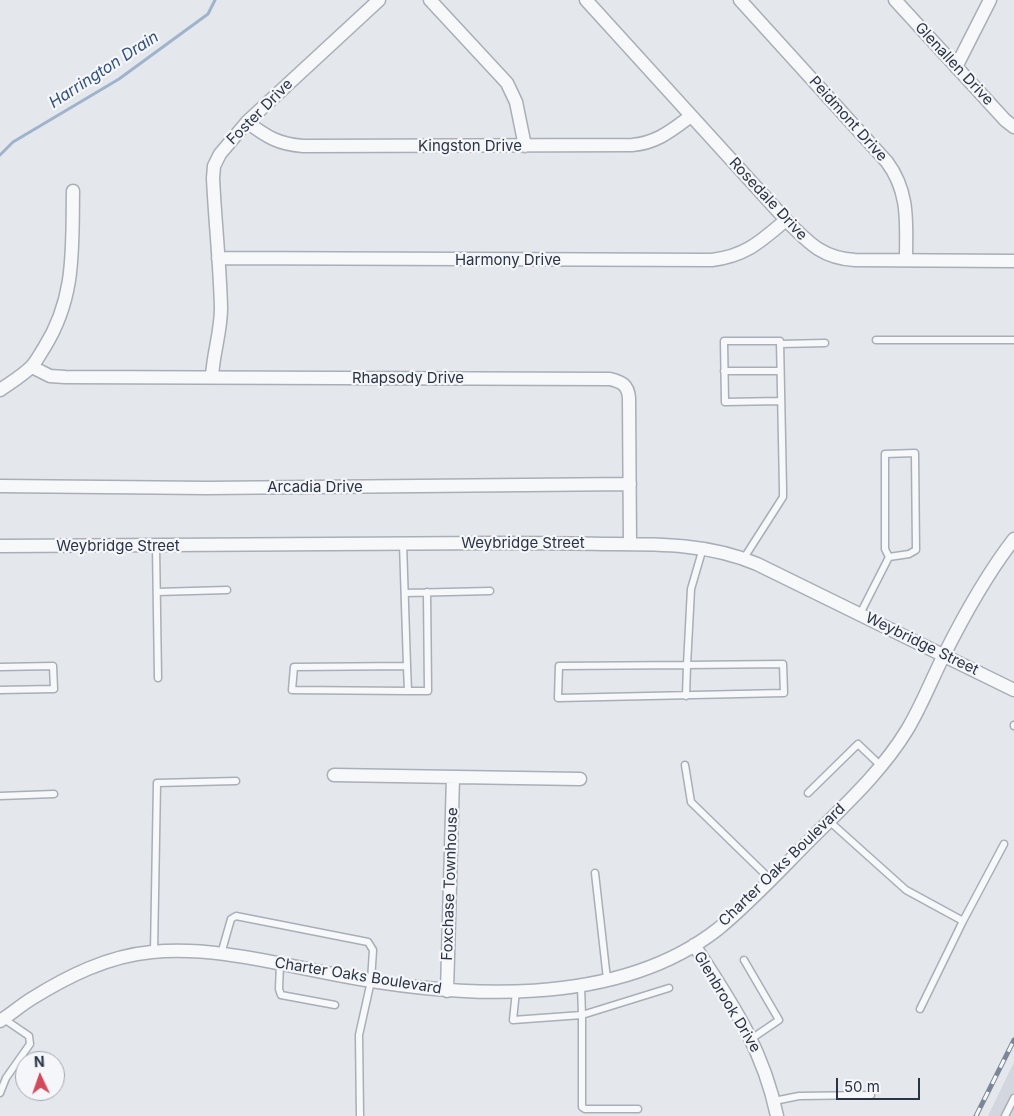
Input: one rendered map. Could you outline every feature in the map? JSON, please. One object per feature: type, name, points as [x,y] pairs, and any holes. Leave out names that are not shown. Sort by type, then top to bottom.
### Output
[{"type":"street","name":"Foster Drive","points":[[212,377],[221,309],[213,178],[214,166],[220,154],[247,122],[379,0]]},
{"type":"street","points":[[430,0],[507,82],[516,102],[525,146]]},
{"type":"street","name":"Rosedale Drive","points":[[586,0],[786,220],[815,247],[833,257],[855,260],[1014,261]]},
{"type":"street","name":"Peidmont Drive","points":[[740,0],[896,173],[906,205],[906,260]]},
{"type":"street","name":"Glenallen Drive","points":[[895,0],[1005,120],[1014,127]]},
{"type":"street","points":[[956,67],[990,0]]},
{"type":"street","name":"Kingston Drive","points":[[247,122],[272,140],[303,146],[525,146],[642,144],[659,138],[691,116]]},
{"type":"street","points":[[0,390],[32,367],[53,333],[65,302],[72,247],[73,191]]},
{"type":"street","name":"Harmony Drive","points":[[218,258],[712,260],[726,258],[745,251],[786,220]]},
{"type":"street","name":"Rhapsody Drive","points":[[32,367],[50,376],[65,377],[610,379],[620,381],[628,391],[630,544]]},
{"type":"street","name":"Arcadia Drive","points":[[0,486],[207,488],[630,484]]},
{"type":"street","name":"Charter Oaks Boulevard","points":[[1,1020],[29,1000],[83,971],[125,957],[154,952],[197,951],[220,954],[371,981],[447,991],[516,991],[581,986],[608,981],[648,968],[694,945],[715,931],[740,910],[829,821],[893,753],[910,727],[944,655],[981,589],[1014,539]]},
{"type":"street","name":"Weybridge Street","points":[[0,546],[402,543],[682,545],[744,558],[1014,690]]},
{"type":"street","points":[[334,775],[580,779]]},
{"type":"street","name":"Foxchase Townhouse","points":[[447,991],[453,777]]},
{"type":"street","name":"Glenbrook Drive","points":[[694,945],[752,1039],[762,1063],[777,1116]]},
{"type":"lane","points":[[876,340],[1014,340]]},
{"type":"lane","points":[[744,558],[783,497],[780,341],[724,341],[725,402],[781,401]]},
{"type":"lane","points":[[780,344],[825,343]]},
{"type":"lane","points":[[724,371],[780,370]]},
{"type":"lane","points":[[915,453],[916,550],[908,554],[889,557],[885,549],[885,454],[915,453]]},
{"type":"lane","points":[[402,543],[408,691]]},
{"type":"lane","points":[[156,546],[158,678]]},
{"type":"lane","points":[[686,696],[691,590],[703,548]]},
{"type":"lane","points":[[860,614],[889,557]]},
{"type":"lane","points":[[157,592],[228,590]]},
{"type":"lane","points":[[405,593],[490,591]]},
{"type":"lane","points":[[407,666],[294,667],[292,690],[428,691],[427,592]]},
{"type":"lane","points":[[783,664],[784,693],[558,698],[559,666],[687,665],[783,664]]},
{"type":"lane","points":[[0,667],[53,666],[54,689],[0,690]]},
{"type":"lane","points":[[808,793],[858,744],[881,766]]},
{"type":"lane","points":[[685,765],[691,802],[771,880]]},
{"type":"lane","points":[[154,952],[157,783],[236,781]]},
{"type":"lane","points":[[0,796],[54,794]]},
{"type":"lane","points":[[829,821],[906,890],[963,921]]},
{"type":"lane","points":[[920,1009],[963,921],[1004,844]]},
{"type":"lane","points":[[595,872],[608,981]]},
{"type":"lane","points":[[220,954],[231,918],[236,916],[368,942],[373,950],[371,981],[359,1035],[360,1116]]},
{"type":"lane","points":[[744,960],[779,1020],[752,1039]]},
{"type":"lane","points":[[280,964],[279,989],[281,996],[335,1006]]},
{"type":"lane","points":[[581,986],[582,1107],[585,1109],[638,1109]]},
{"type":"lane","points":[[516,991],[513,1020],[582,1015],[669,988]]},
{"type":"lane","points":[[0,1093],[6,1078],[30,1044],[29,1036],[1,1020]]},
{"type":"lane","points":[[774,1101],[799,1096],[871,1095]]},
{"type":"lane","points":[[1005,1116],[1014,1098]]},
{"type":"shaded area","points":[[1014,1062],[1014,1116],[988,1116]]},
{"type":"waterway","name":"Harrington Drain","points":[[0,155],[13,142],[119,79],[208,14],[215,0]]},
{"type":"railway","points":[[976,1116],[1014,1040]]}]
